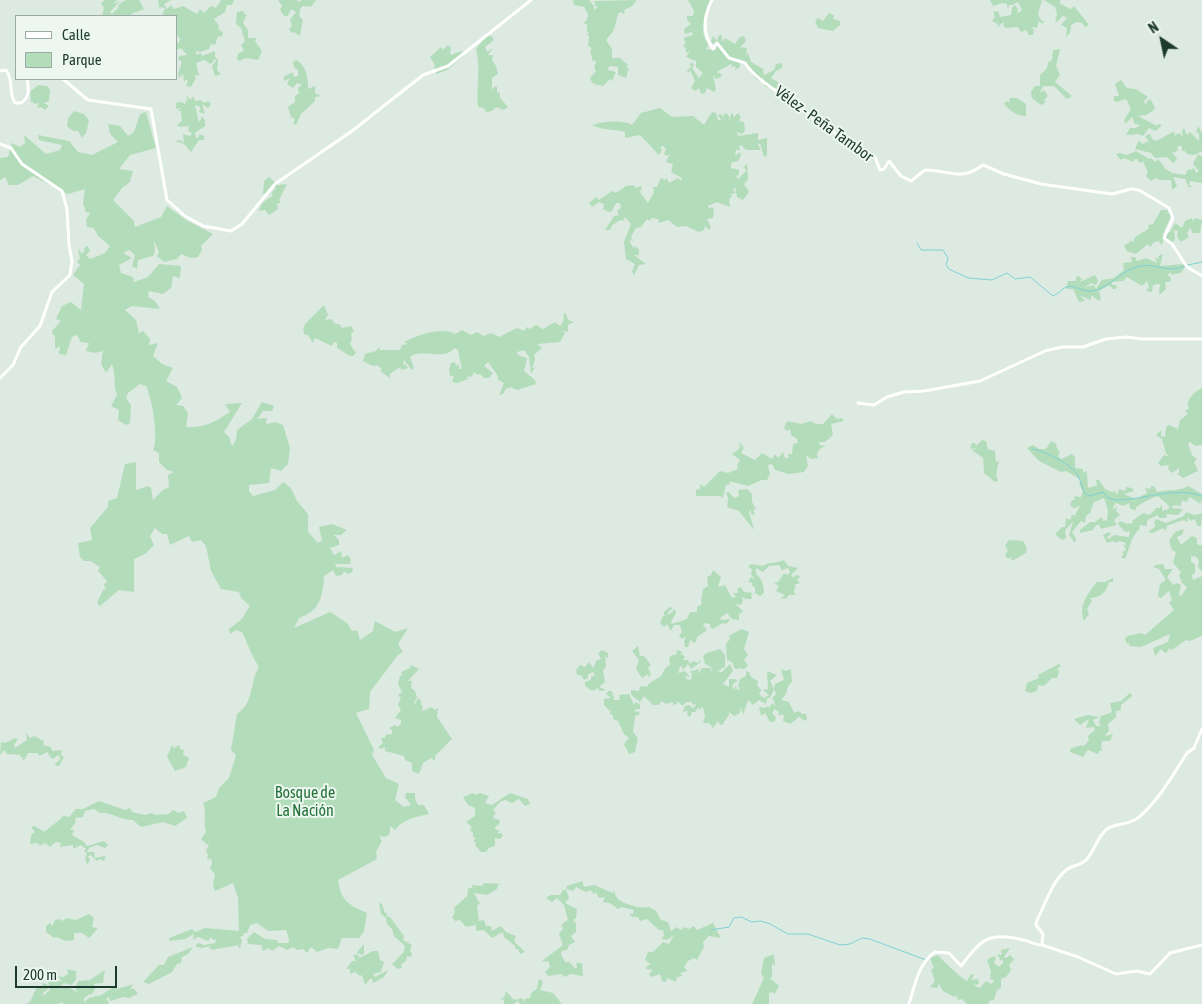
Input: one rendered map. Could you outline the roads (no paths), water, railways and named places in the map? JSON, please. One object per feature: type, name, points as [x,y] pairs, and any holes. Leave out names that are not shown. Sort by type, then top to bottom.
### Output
[{"type":"street","points":[[64,80],[88,100],[150,109],[167,200],[185,216],[203,226],[231,231],[242,224],[275,184],[352,131],[423,76],[448,66],[531,0]]},
{"type":"street","name":"Vélez - Peña Tambor","points":[[712,0],[704,26],[705,34],[713,49],[717,43],[729,58],[745,63],[776,90],[844,141],[875,157],[882,171],[889,161],[901,176],[911,181],[925,170],[952,176],[975,171],[983,165],[1004,174],[1041,184],[1112,194],[1131,189],[1139,190],[1169,208],[1173,213],[1164,238],[1172,244],[1187,267],[1202,276]]},
{"type":"street","points":[[0,71],[6,70],[11,79],[12,98],[15,103],[21,104],[26,100],[29,93],[27,80]]},
{"type":"street","points":[[0,144],[11,148],[22,164],[62,191],[65,198],[72,261],[70,276],[52,292],[40,326],[21,347],[14,365],[0,378]]},
{"type":"street","points":[[858,403],[868,406],[904,392],[924,391],[980,381],[1045,352],[1062,347],[1084,347],[1106,339],[1126,337],[1143,339],[1202,339]]},
{"type":"street","points":[[1042,945],[1043,934],[1036,925],[1036,920],[1060,875],[1067,869],[1087,859],[1095,842],[1110,827],[1129,824],[1138,818],[1160,796],[1188,753],[1194,748],[1202,729]]},
{"type":"street","points":[[909,1004],[912,989],[925,960],[940,951],[949,953],[961,966],[977,944],[994,936],[1024,940],[1078,956],[1116,974],[1136,971],[1150,974],[1170,953],[1202,945]]},
{"type":"waterway","points":[[917,243],[921,250],[943,250],[948,258],[946,265],[949,269],[968,278],[992,280],[1007,273],[1015,279],[1030,277],[1053,296],[1069,286],[1085,291],[1099,289],[1128,271],[1140,266],[1146,265],[1167,269],[1185,266]]},
{"type":"waterway","points":[[1188,265],[1202,262]]},
{"type":"waterway","points":[[1032,449],[1065,463],[1076,472],[1084,493],[1090,496],[1103,492],[1108,498],[1116,500],[1181,492],[1202,496]]},
{"type":"waterway","points":[[711,930],[729,927],[734,918],[741,917],[752,922],[761,921],[770,924],[788,934],[808,934],[840,945],[850,944],[862,938],[870,939],[926,960]]},
{"type":"park label","name":"Bosque de La Nación","points":[[305,802]]}]
